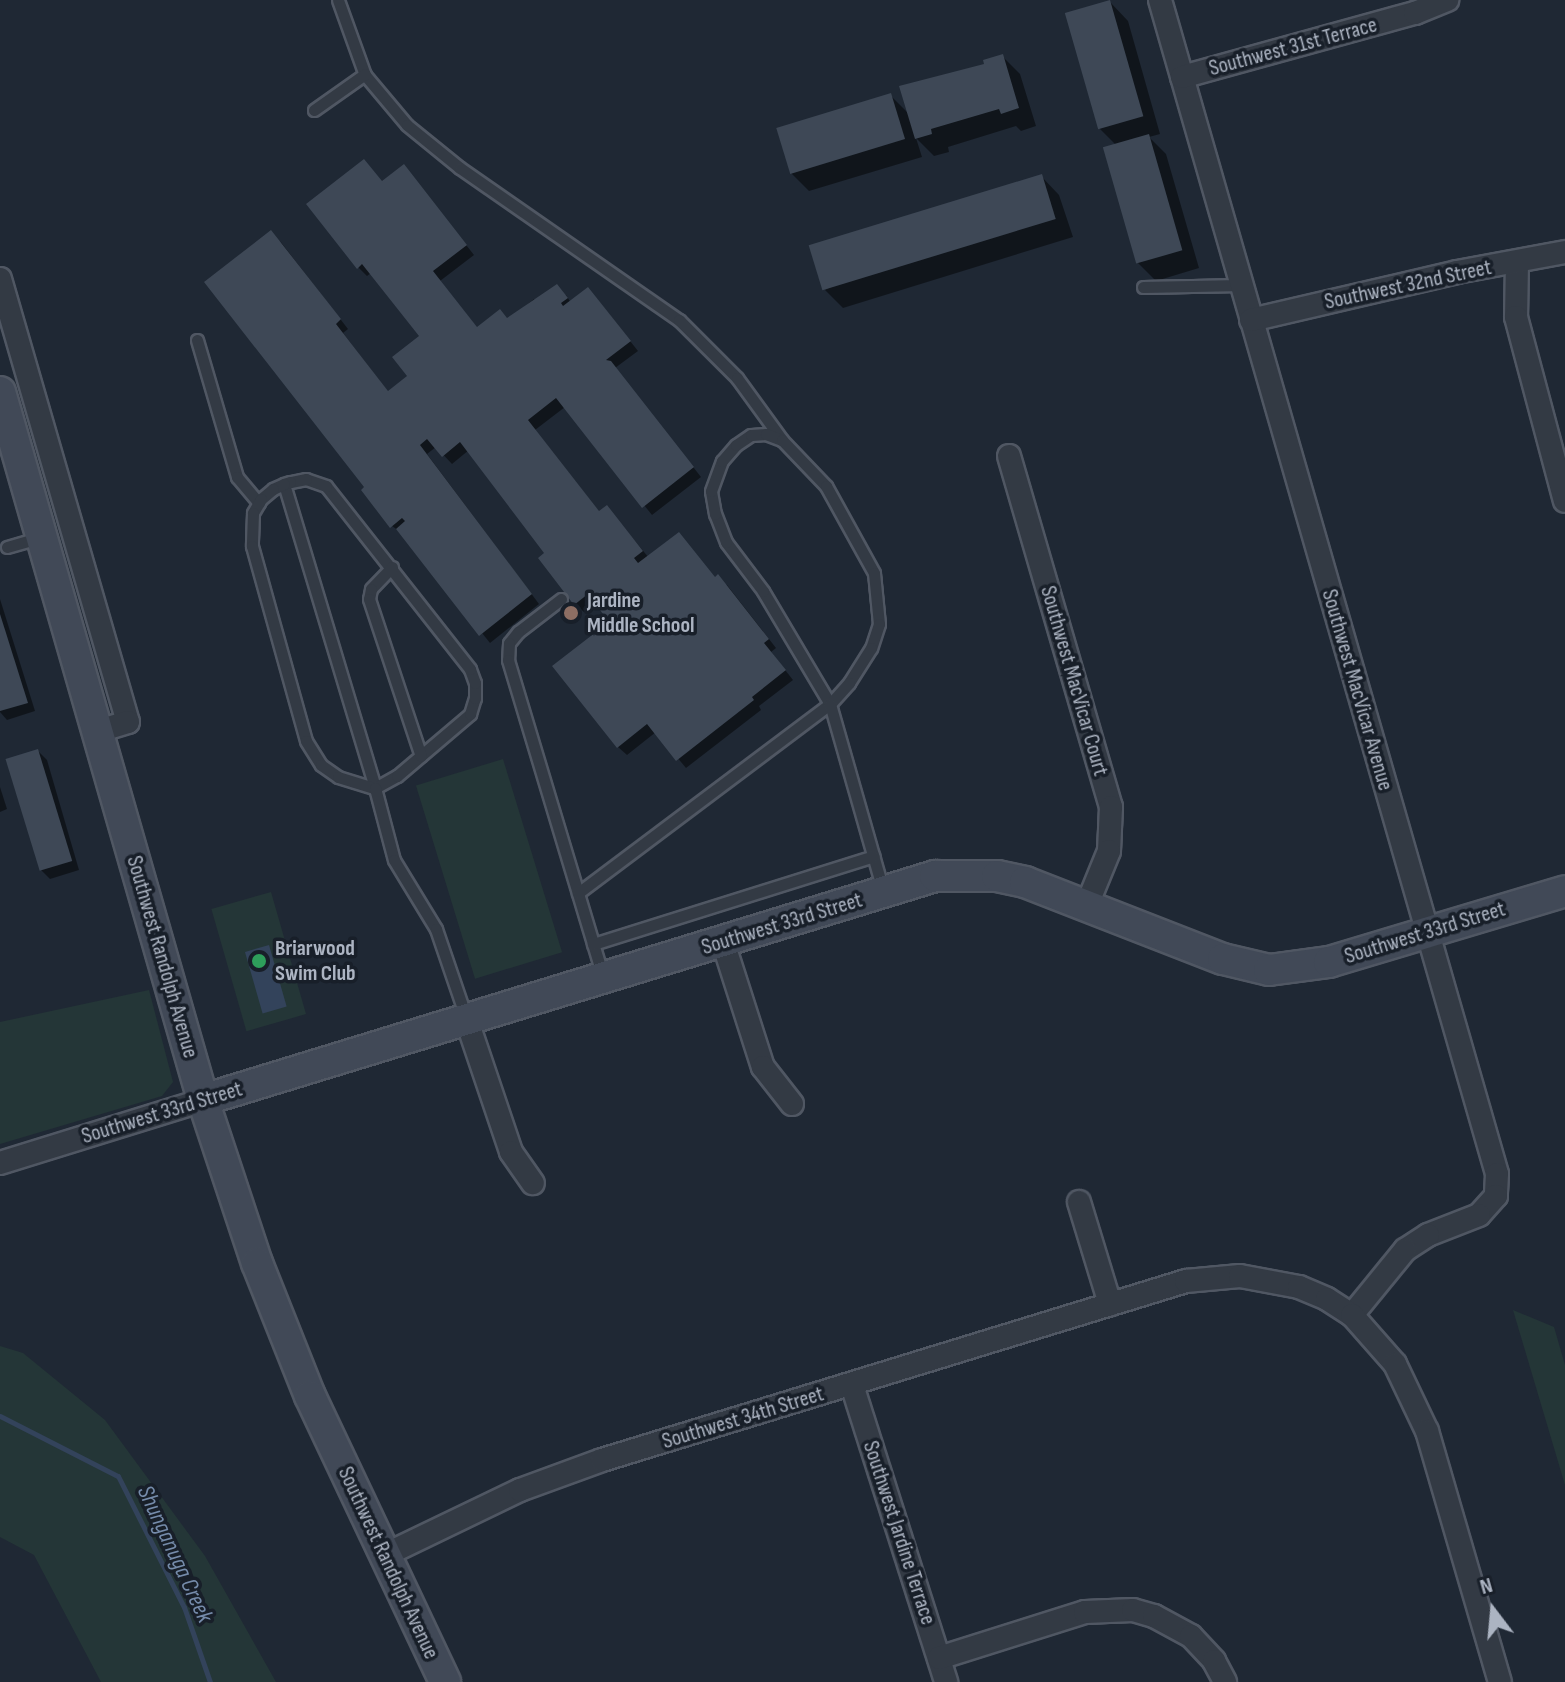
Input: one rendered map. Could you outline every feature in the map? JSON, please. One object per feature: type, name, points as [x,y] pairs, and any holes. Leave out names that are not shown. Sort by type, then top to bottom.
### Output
[{"type":"street","name":"Southwest MacVicar Avenue","points":[[1160,0],[1497,1174],[1496,1196],[1479,1215],[1428,1235],[1405,1250],[1352,1315]]},
{"type":"street","name":"Southwest 31st Terrace","points":[[1182,77],[1415,13],[1448,0]]},
{"type":"street","name":"Southwest 32nd Street","points":[[1251,320],[1565,252]]},
{"type":"street","points":[[1517,262],[1516,317],[1565,501]]},
{"type":"street","points":[[0,279],[128,722],[99,731]]},
{"type":"street","name":"Southwest Randolph Avenue","points":[[0,392],[203,1100],[281,1331],[445,1682]]},
{"type":"street","points":[[15,443],[45,434]]},
{"type":"street","name":"Southwest MacVicar Court","points":[[1009,456],[1111,807],[1109,851],[1087,905]]},
{"type":"street","name":"Southwest 33rd Street","points":[[0,1163],[935,876],[976,875],[1025,882],[1223,959],[1269,970],[1329,962],[1565,891]]},
{"type":"street","points":[[723,942],[763,1067],[792,1104]]},
{"type":"street","points":[[467,1021],[511,1152],[533,1183]]},
{"type":"street","points":[[1079,1202],[1110,1304]]},
{"type":"street","name":"Southwest 34th Street","points":[[385,1555],[544,1480],[1186,1281],[1240,1276],[1299,1287],[1352,1315]]},
{"type":"street","points":[[1352,1315],[1395,1364],[1419,1407],[1500,1682]]},
{"type":"street","name":"Southwest Jardine Terrace","points":[[852,1385],[946,1682]]},
{"type":"street","points":[[939,1658],[1085,1612],[1133,1610],[1154,1616],[1191,1636],[1214,1661],[1225,1682]]},
{"type":"lane","points":[[338,0],[365,74],[407,125],[460,168],[679,320],[737,378],[782,440],[826,486],[874,573],[879,624],[871,648],[849,683],[830,704],[578,893]]},
{"type":"lane","points":[[314,110],[365,74]]},
{"type":"lane","points":[[1143,287],[1241,285]]},
{"type":"lane","points":[[197,340],[237,477],[259,503]]},
{"type":"lane","points":[[782,440],[766,434],[751,435],[736,445],[722,461],[711,491],[715,514],[726,542],[763,591],[830,704],[884,893]]},
{"type":"lane","points":[[306,479],[326,486],[470,669],[475,683],[470,714],[421,756],[375,788],[338,777],[321,765],[306,741],[252,546],[250,529],[259,503],[273,489],[284,484],[306,479]]},
{"type":"lane","points":[[284,484],[394,860],[436,929],[467,1021]]},
{"type":"lane","points":[[7,547],[43,537]]},
{"type":"lane","points":[[392,567],[371,589],[369,599],[421,756]]},
{"type":"lane","points":[[561,599],[518,632],[509,643],[508,660],[604,978]]},
{"type":"lane","points":[[593,944],[873,856]]},
{"type":"shaded area","points":[[503,759],[562,952],[475,979],[416,786]]},
{"type":"shaded area","name":"Briarwood Swim Club","points":[[271,892],[306,1014],[246,1031],[211,909]]},
{"type":"shaded area","points":[[149,990],[173,1082],[162,1096],[0,1144],[0,1022]]},
{"type":"shaded area","points":[[1513,1310],[1554,1327],[1565,1365],[1565,1485]]},
{"type":"shaded area","points":[[0,1346],[23,1353],[105,1420],[205,1556],[276,1682],[101,1682],[34,1555],[0,1537]]},
{"type":"water","points":[[269,945],[287,1007],[263,1013],[245,952]]},
{"type":"building","points":[[1110,0],[1143,116],[1098,129],[1065,13]]},
{"type":"building","points":[[1003,54],[1019,108],[1001,114],[999,109],[931,129],[932,134],[915,139],[899,86],[984,64],[983,60]]},
{"type":"building","points":[[891,93],[905,139],[790,174],[776,128]]},
{"type":"building","points":[[1149,134],[1182,250],[1136,264],[1103,147]]},
{"type":"building","points":[[364,159],[382,181],[404,164],[467,245],[433,271],[477,327],[500,309],[507,318],[557,284],[568,298],[561,303],[563,306],[588,287],[631,341],[606,360],[611,361],[694,467],[642,508],[556,398],[528,420],[599,511],[607,505],[643,551],[634,558],[638,563],[679,532],[715,577],[718,574],[769,639],[764,643],[786,670],[752,697],[754,700],[676,761],[647,724],[617,748],[552,666],[609,622],[588,594],[574,605],[538,558],[544,553],[460,442],[442,457],[427,439],[420,445],[532,594],[479,636],[396,529],[405,521],[402,518],[390,528],[361,490],[364,487],[204,282],[271,230],[341,319],[336,324],[388,391],[407,376],[392,357],[419,336],[362,264],[357,269],[306,204]]},
{"type":"building","points":[[1042,174],[1056,219],[822,290],[809,245]]},
{"type":"building","points":[[0,614],[28,703],[0,711]]},
{"type":"building","points":[[38,749],[72,861],[40,871],[5,759]]},
{"type":"waterway","name":"Shunganuga Creek","points":[[0,1416],[118,1476],[184,1607],[210,1682]]},
{"type":"place","name":"Jardine Middle School","points":[[571,613]]},
{"type":"place","name":"Briarwood Swim Club","points":[[259,961]]}]
